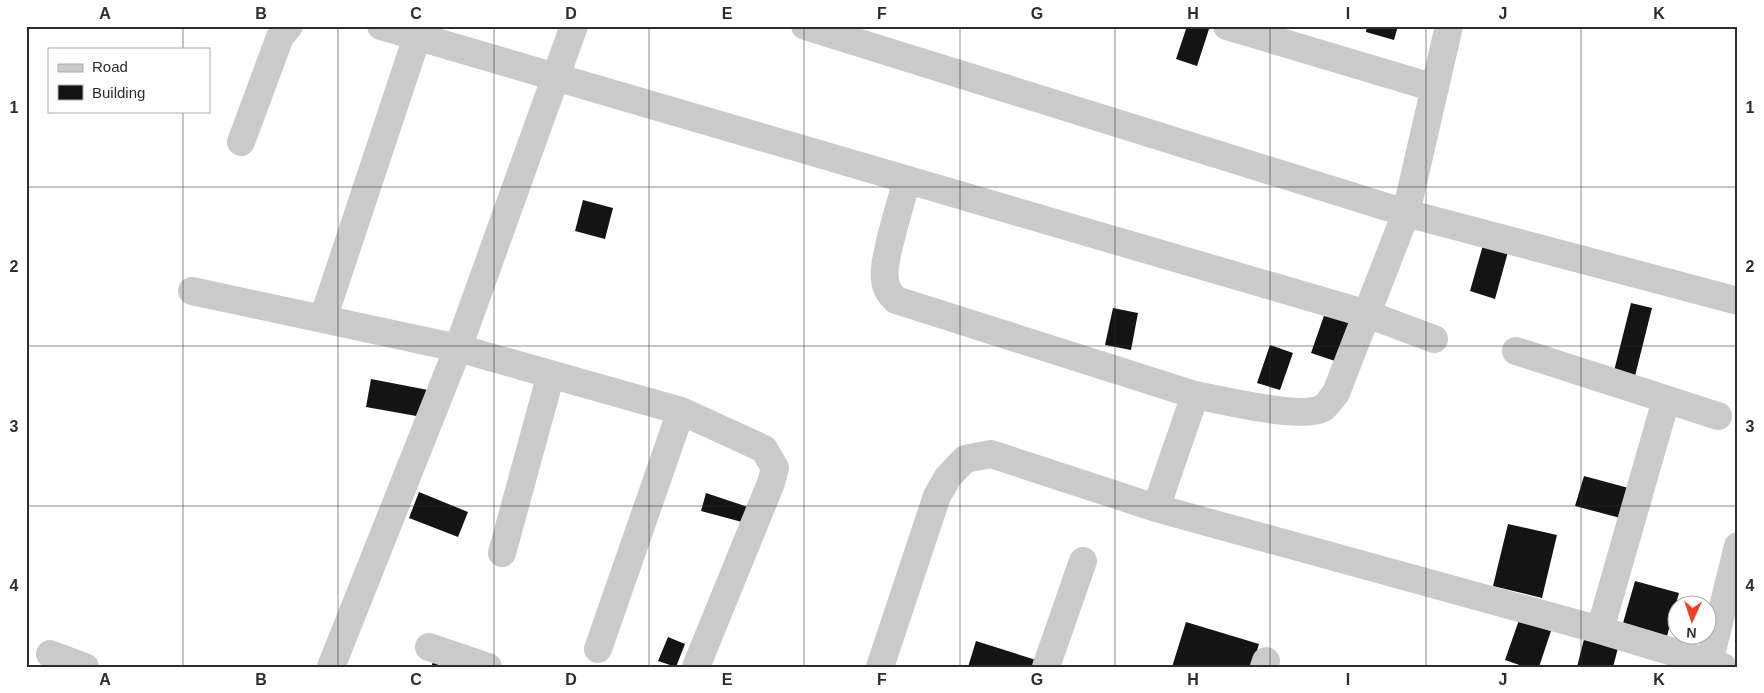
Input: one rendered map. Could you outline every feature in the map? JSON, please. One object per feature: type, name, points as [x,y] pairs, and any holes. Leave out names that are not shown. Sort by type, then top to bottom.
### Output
[{"type":"street","points":[[241,142],[280,37],[289,26]]},
{"type":"street","points":[[381,26],[1368,314],[1434,339]]},
{"type":"street","points":[[331,667],[458,348],[574,26]]},
{"type":"street","points":[[805,26],[1406,213],[1738,301]]},
{"type":"street","points":[[1226,26],[1435,88]]},
{"type":"street","points":[[906,180],[884,278],[888,292],[896,300],[1195,395],[1287,411],[1305,412],[1323,408],[1336,393],[1406,213],[1449,26]]},
{"type":"street","points":[[323,319],[417,37]]},
{"type":"street","points":[[192,291],[458,348],[680,411],[764,449],[775,468],[772,483],[696,667]]},
{"type":"street","points":[[1516,351],[1718,416]]},
{"type":"street","points":[[502,553],[551,374]]},
{"type":"street","points":[[1156,508],[1195,395]]},
{"type":"street","points":[[1600,630],[1666,400]]},
{"type":"street","points":[[598,649],[680,411]]},
{"type":"street","points":[[880,667],[937,496],[948,477],[965,459],[991,454],[1156,508],[1600,630],[1716,665],[1738,546]]},
{"type":"street","points":[[1046,667],[1083,562]]},
{"type":"street","points":[[429,647],[488,667]]},
{"type":"street","points":[[50,654],[86,667]]},
{"type":"building","points":[[1187,26],[1210,26],[1197,66],[1176,59]]},
{"type":"building","points":[[1367,26],[1398,26],[1394,40],[1366,32]]},
{"type":"building","points":[[583,200],[613,208],[605,239],[575,231]]},
{"type":"building","points":[[1483,245],[1508,252],[1495,299],[1470,291]]},
{"type":"building","points":[[1631,303],[1652,308],[1635,376],[1614,371]]},
{"type":"building","points":[[1327,307],[1357,317],[1341,363],[1311,353]]},
{"type":"building","points":[[1113,308],[1138,313],[1131,350],[1105,345]]},
{"type":"building","points":[[1270,345],[1293,353],[1280,390],[1257,383]]},
{"type":"building","points":[[371,379],[428,390],[422,417],[366,407]]},
{"type":"building","points":[[1584,476],[1636,490],[1628,520],[1575,506]]},
{"type":"building","points":[[419,492],[468,512],[458,537],[409,518]]},
{"type":"building","points":[[706,493],[748,507],[742,522],[701,511]]},
{"type":"building","points":[[1508,524],[1557,535],[1542,598],[1493,586]]},
{"type":"building","points":[[1635,581],[1679,593],[1678,596],[1666,596],[1666,636],[1623,623]]},
{"type":"building","points":[[1519,620],[1551,631],[1539,667],[1525,667],[1505,660]]},
{"type":"building","points":[[1186,622],[1259,644],[1252,667],[1172,667]]},
{"type":"building","points":[[668,637],[685,644],[676,667],[658,661]]},
{"type":"building","points":[[1584,639],[1618,648],[1613,667],[1577,667]]},
{"type":"building","points":[[976,641],[1036,660],[1033,667],[968,667]]},
{"type":"building","points":[[433,662],[446,667],[431,667]]}]
